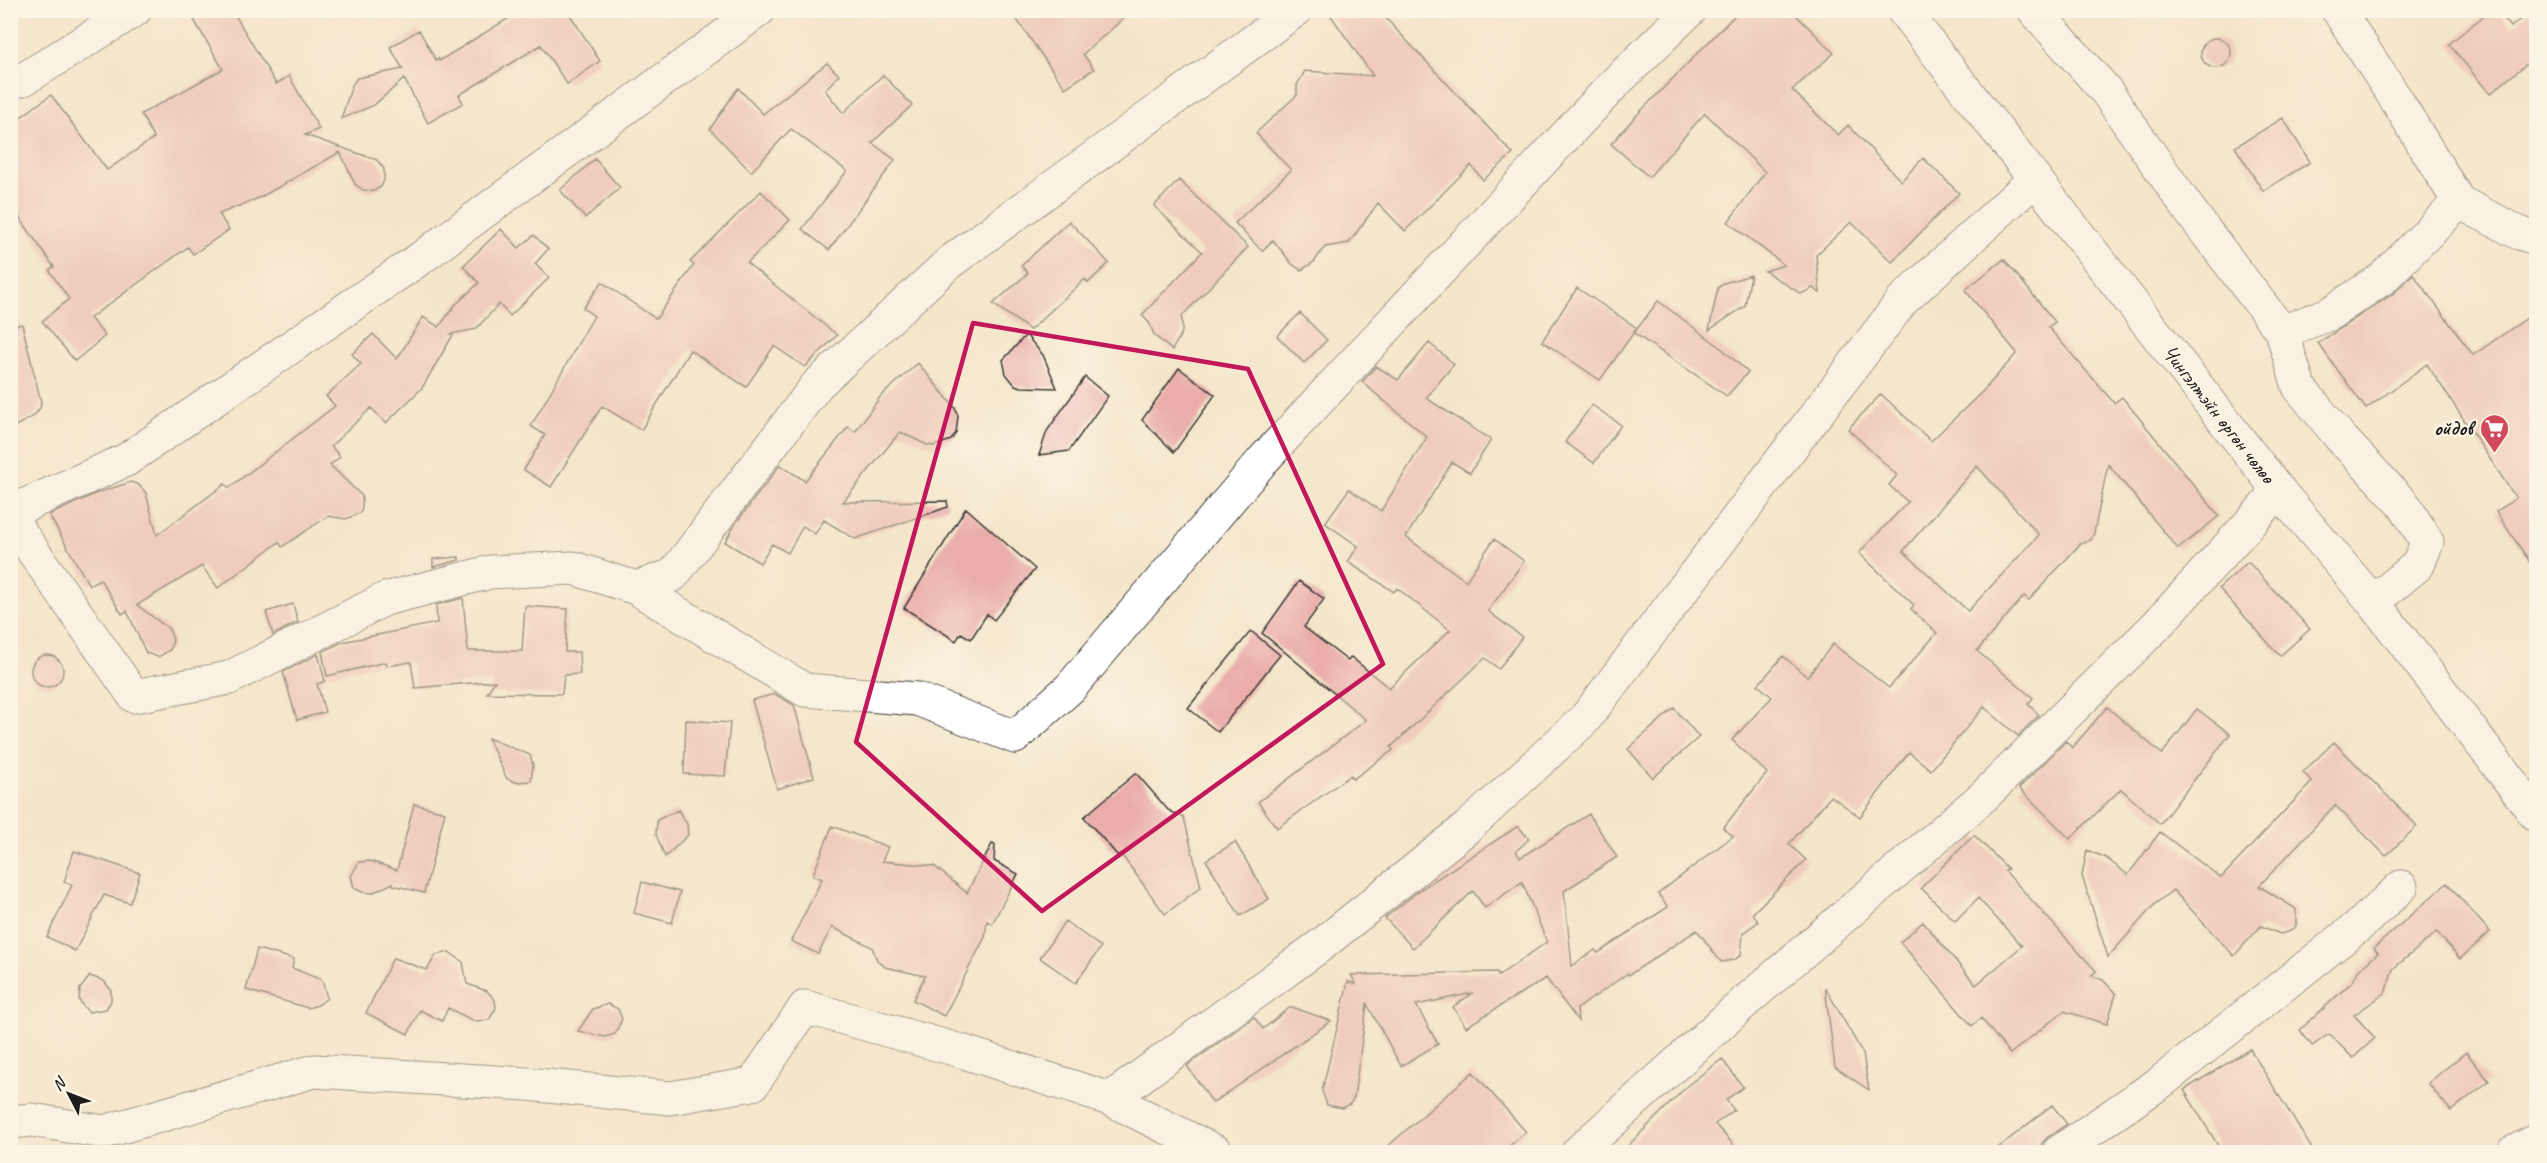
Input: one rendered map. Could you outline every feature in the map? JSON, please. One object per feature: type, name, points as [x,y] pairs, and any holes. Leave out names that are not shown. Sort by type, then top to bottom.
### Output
[{"type":"street","points":[[10,82],[24,79],[135,10]]},
{"type":"street","points":[[10,512],[126,460],[421,258],[759,10]]},
{"type":"street","points":[[636,588],[673,575],[817,385],[950,262],[1296,10]]},
{"type":"street","points":[[10,518],[134,696],[229,678],[385,599],[490,572],[573,568],[636,588],[805,690],[917,699],[1015,737],[1070,688],[1264,459],[1614,84],[1690,10]]},
{"type":"street","name":"Чингэлтэйн өргөн чөлөө","points":[[1903,10],[2279,491],[2373,602],[2536,815]]},
{"type":"street","points":[[2034,10],[2106,91],[2190,211],[2282,332],[2299,387],[2340,437],[2405,506],[2427,542],[2418,565],[2373,602]]},
{"type":"street","points":[[2338,10],[2459,202],[2519,233],[2536,238]]},
{"type":"street","points":[[1110,1099],[1325,942],[1468,827],[1584,720],[1903,300],[2035,179]]},
{"type":"street","points":[[2282,332],[2329,314],[2383,278],[2459,202]]},
{"type":"street","points":[[1578,1152],[1746,1001],[1985,795],[2156,626],[2279,491]]},
{"type":"street","points":[[2059,1152],[2161,1082],[2361,924],[2402,886]]},
{"type":"street","points":[[10,1122],[32,1120],[104,1132],[314,1071],[527,1084],[670,1098],[753,1084],[805,1007],[961,1051],[1110,1099],[1216,1152]]},
{"type":"street","points":[[2514,1152],[2536,1141]]},
{"type":"highlighted area","points":[[973,323],[1248,369],[1383,664],[1042,911],[856,742]]},
{"type":"building","points":[[188,10],[232,10],[276,84],[289,76],[319,129],[305,135],[377,160],[384,169],[384,180],[381,187],[374,191],[363,190],[355,184],[340,152],[261,197],[219,214],[229,230],[193,254],[188,247],[90,318],[105,336],[75,361],[42,321],[69,299],[49,270],[54,267],[15,211],[10,208],[10,125],[51,95],[107,170],[154,138],[141,114],[223,69]]},
{"type":"building","points":[[522,10],[567,10],[600,61],[567,84],[541,45],[459,95],[463,103],[428,123],[404,79],[374,105],[341,119],[352,85],[357,78],[403,69],[390,47],[419,30],[436,60],[438,58],[439,61]]},
{"type":"building","points":[[1010,10],[1133,10],[1083,54],[1094,69],[1065,88]]},
{"type":"building","points":[[1327,10],[1378,10],[1513,154],[1483,180],[1471,165],[1405,231],[1378,203],[1349,243],[1325,247],[1314,262],[1301,270],[1292,264],[1273,240],[1262,251],[1235,223],[1291,170],[1256,133],[1297,95],[1297,85],[1305,71],[1373,76]]},
{"type":"building","points":[[1740,10],[1791,10],[1834,53],[1792,90],[1838,135],[1848,125],[1901,181],[1923,158],[1959,193],[1892,262],[1851,222],[1816,255],[1820,293],[1813,288],[1801,294],[1765,271],[1784,265],[1728,222],[1765,172],[1705,113],[1649,177],[1611,144]]},
{"type":"building","points":[[2491,10],[2497,10],[2511,27],[2531,10],[2536,10],[2536,56],[2490,94],[2449,44]]},
{"type":"building","points":[[2216,38],[2227,42],[2231,53],[2227,64],[2216,68],[2205,64],[2201,53],[2205,42]]},
{"type":"building","points":[[827,63],[839,75],[825,90],[843,113],[883,75],[912,105],[872,143],[895,160],[829,250],[802,229],[847,171],[791,129],[751,172],[710,129],[738,88],[763,114]]},
{"type":"building","points":[[2283,118],[2310,162],[2263,191],[2235,147]]},
{"type":"building","points":[[595,159],[620,188],[585,218],[560,190]]},
{"type":"building","points":[[1179,180],[1248,247],[1182,316],[1182,332],[1172,350],[1154,335],[1150,324],[1142,315],[1202,252],[1154,206]]},
{"type":"building","points":[[761,191],[790,220],[747,263],[837,335],[805,367],[774,346],[746,387],[690,350],[641,430],[602,406],[551,487],[524,470],[545,435],[531,426],[594,316],[583,308],[602,282],[656,319],[694,265],[690,262]]},
{"type":"building","points":[[1069,221],[1109,263],[1088,283],[1085,279],[1030,330],[993,304],[1028,273],[1021,266]]},
{"type":"building","points":[[501,229],[519,248],[534,235],[548,249],[535,264],[549,278],[510,316],[499,304],[476,329],[451,334],[453,335],[422,388],[386,423],[371,408],[331,446],[340,457],[330,465],[362,496],[360,513],[346,519],[328,516],[282,547],[279,542],[218,588],[202,566],[137,605],[169,629],[173,640],[170,650],[158,657],[146,653],[127,611],[122,614],[100,579],[89,585],[49,515],[97,493],[131,482],[139,485],[146,493],[157,535],[225,484],[229,488],[335,406],[326,396],[361,364],[352,354],[373,334],[397,359],[423,317],[439,327],[455,305],[479,283],[463,266]]},
{"type":"building","points":[[2004,259],[2055,322],[2048,327],[2114,403],[2122,397],[2219,516],[2178,549],[2108,464],[2091,540],[2081,543],[2029,600],[2024,596],[1977,651],[2033,698],[2028,704],[2039,715],[2018,736],[1984,707],[1931,770],[1909,752],[1860,817],[1831,796],[1789,844],[1806,860],[1753,913],[1758,922],[1743,933],[1741,955],[1734,960],[1721,962],[1697,930],[1629,975],[1628,973],[1577,1009],[1578,1021],[1546,978],[1466,1027],[1453,1007],[1473,993],[1416,1005],[1438,1044],[1401,1066],[1367,1004],[1354,1097],[1350,1104],[1343,1108],[1327,1105],[1322,1091],[1348,982],[1356,984],[1351,975],[1497,972],[1498,976],[1547,942],[1522,882],[1485,908],[1473,891],[1413,948],[1385,918],[1421,889],[1518,826],[1529,839],[1516,851],[1520,858],[1589,814],[1617,857],[1564,891],[1572,966],[1595,950],[1598,953],[1668,907],[1658,894],[1733,836],[1723,828],[1767,773],[1732,740],[1772,697],[1758,685],[1783,656],[1807,677],[1833,644],[1889,688],[1937,633],[1911,609],[1914,605],[1859,553],[1908,502],[1889,485],[1897,475],[1848,429],[1881,394],[1931,441],[1984,390],[2017,353],[1965,290]],"holes":[[[1977,466],[2039,535],[1968,611],[1903,551]]]},
{"type":"building","points":[[2413,274],[2473,355],[2536,312],[2536,571],[2496,512],[2516,498],[2427,364],[2366,409],[2318,343],[2394,293]]},
{"type":"building","points":[[1751,275],[1745,306],[1709,330],[1718,288],[1724,283]]},
{"type":"building","points":[[1577,288],[1637,328],[1600,380],[1542,341]]},
{"type":"building","points":[[1658,301],[1720,347],[1748,372],[1727,396],[1634,333]]},
{"type":"building","points":[[1300,313],[1327,340],[1304,363],[1277,336]]},
{"type":"building","points":[[22,324],[41,402],[34,416],[10,429],[10,326]]},
{"type":"building","points":[[1026,335],[1043,355],[1057,388],[1021,387],[1015,385],[1006,374],[1003,360]]},
{"type":"building","points":[[1429,343],[1454,364],[1426,398],[1491,440],[1470,473],[1452,462],[1406,537],[1466,581],[1494,539],[1524,561],[1488,611],[1522,637],[1499,669],[1485,658],[1391,747],[1393,750],[1353,779],[1351,775],[1277,828],[1258,802],[1366,720],[1262,633],[1299,581],[1324,599],[1304,627],[1348,661],[1351,657],[1389,688],[1450,630],[1397,588],[1394,592],[1348,562],[1358,546],[1325,523],[1349,489],[1381,511],[1427,437],[1362,382],[1376,366],[1398,380]]},
{"type":"building","points":[[918,363],[955,408],[958,416],[956,433],[951,440],[934,446],[900,432],[843,502],[947,501],[948,507],[855,539],[824,520],[815,534],[803,526],[788,553],[772,544],[760,563],[725,542],[736,523],[780,465],[805,481],[848,427],[855,432],[880,397]]},
{"type":"building","points":[[1179,368],[1215,395],[1174,452],[1142,420]]},
{"type":"building","points":[[1085,377],[1108,396],[1069,451],[1039,455],[1047,431]]},
{"type":"building","points":[[1592,405],[1621,425],[1594,463],[1565,442]]},
{"type":"building","points":[[966,508],[1035,569],[994,620],[987,614],[971,639],[961,633],[956,641],[904,608]]},
{"type":"building","points":[[459,557],[459,560],[433,567],[433,559]]},
{"type":"building","points":[[2248,562],[2310,629],[2280,656],[2219,588]]},
{"type":"building","points":[[463,598],[468,651],[522,651],[525,606],[568,609],[565,652],[579,652],[580,674],[564,675],[562,694],[487,693],[495,681],[415,688],[411,662],[387,666],[386,662],[327,676],[322,652],[342,642],[437,623],[436,605]]},
{"type":"building","points":[[293,604],[298,622],[273,635],[266,612]]},
{"type":"building","points":[[1251,631],[1280,655],[1218,732],[1188,708]]},
{"type":"building","points":[[318,654],[325,681],[317,684],[325,712],[297,720],[283,672]]},
{"type":"building","points":[[47,655],[59,659],[63,671],[59,683],[47,687],[35,683],[31,671],[35,659]]},
{"type":"building","points":[[775,694],[794,705],[814,777],[777,789],[752,700]]},
{"type":"building","points":[[2107,707],[2162,754],[2197,709],[2230,734],[2160,824],[2121,789],[2070,839],[2019,788],[2066,741],[2072,748]]},
{"type":"building","points":[[1674,708],[1699,737],[1653,778],[1628,749]]},
{"type":"building","points":[[686,720],[730,723],[725,776],[684,774]]},
{"type":"building","points":[[488,738],[530,755],[533,765],[531,781],[516,782],[507,779]]},
{"type":"building","points":[[2334,742],[2417,826],[2386,856],[2335,805],[2259,886],[2296,909],[2296,926],[2288,932],[2280,934],[2261,926],[2234,956],[2173,890],[2155,904],[2108,957],[2082,876],[2087,850],[2106,858],[2128,875],[2160,832],[2221,878],[2312,782],[2303,772]]},
{"type":"building","points":[[1136,773],[1168,810],[1184,818],[1201,887],[1165,914],[1121,854],[1118,856],[1084,817]]},
{"type":"building","points":[[414,804],[445,812],[424,893],[393,885],[393,883],[372,893],[354,888],[351,876],[359,862],[370,861],[397,870]]},
{"type":"building","points":[[678,810],[687,824],[688,835],[665,857],[656,834],[657,820]]},
{"type":"building","points":[[832,826],[888,847],[882,861],[934,866],[967,893],[992,844],[995,845],[994,861],[1018,874],[992,924],[987,921],[985,937],[944,1016],[913,1000],[925,976],[885,967],[877,960],[872,947],[832,927],[818,954],[791,941],[822,879],[813,875]]},
{"type":"building","points":[[1974,835],[2008,869],[2005,871],[2096,971],[2091,976],[2103,980],[2116,994],[2107,1024],[2064,1011],[2010,1054],[1981,1018],[1972,1026],[1900,942],[1923,922],[1976,985],[2022,946],[1978,898],[1955,921],[1921,888]]},
{"type":"building","points":[[1235,842],[1269,899],[1240,916],[1206,860]]},
{"type":"building","points":[[74,851],[140,873],[130,903],[104,895],[75,951],[47,937],[72,885],[64,882]]},
{"type":"building","points":[[642,882],[680,892],[672,923],[634,913]]},
{"type":"building","points":[[2447,883],[2490,932],[2460,959],[2437,932],[2393,969],[2385,993],[2354,1015],[2375,1038],[2353,1058],[2329,1034],[2312,1046],[2300,1030],[2353,981],[2358,971],[2378,953],[2374,948]]},
{"type":"building","points":[[1065,921],[1101,947],[1076,983],[1040,958]]},
{"type":"building","points":[[257,949],[294,959],[292,968],[322,980],[327,998],[318,1005],[308,1008],[246,990]]},
{"type":"building","points":[[449,952],[463,962],[467,984],[487,991],[495,1000],[496,1008],[489,1020],[474,1021],[448,1008],[442,1021],[420,1010],[408,1034],[366,1013],[393,958],[427,970],[436,955]]},
{"type":"building","points":[[90,976],[104,981],[111,990],[111,1001],[106,1009],[89,1012],[79,1000],[80,989]]},
{"type":"building","points":[[1825,987],[1863,1054],[1869,1090],[1835,1067]]},
{"type":"building","points":[[608,1004],[618,1009],[622,1019],[615,1034],[605,1037],[578,1031],[593,1009]]},
{"type":"building","points":[[1289,1008],[1331,1021],[1213,1103],[1187,1066],[1254,1017],[1263,1029]]},
{"type":"building","points":[[2250,1049],[2314,1152],[2222,1152],[2184,1090]]},
{"type":"building","points":[[2466,1052],[2489,1081],[2451,1111],[2428,1083]]},
{"type":"building","points":[[1722,1059],[1743,1087],[1726,1100],[1734,1110],[1715,1124],[1740,1152],[1622,1152],[1688,1085]]},
{"type":"building","points":[[1473,1072],[1526,1132],[1502,1152],[1381,1152]]},
{"type":"building","points":[[2052,1105],[2067,1124],[2042,1143],[2040,1152],[1993,1152]]},
{"type":"place","name":"ойдов","points":[[2494,454]]}]
